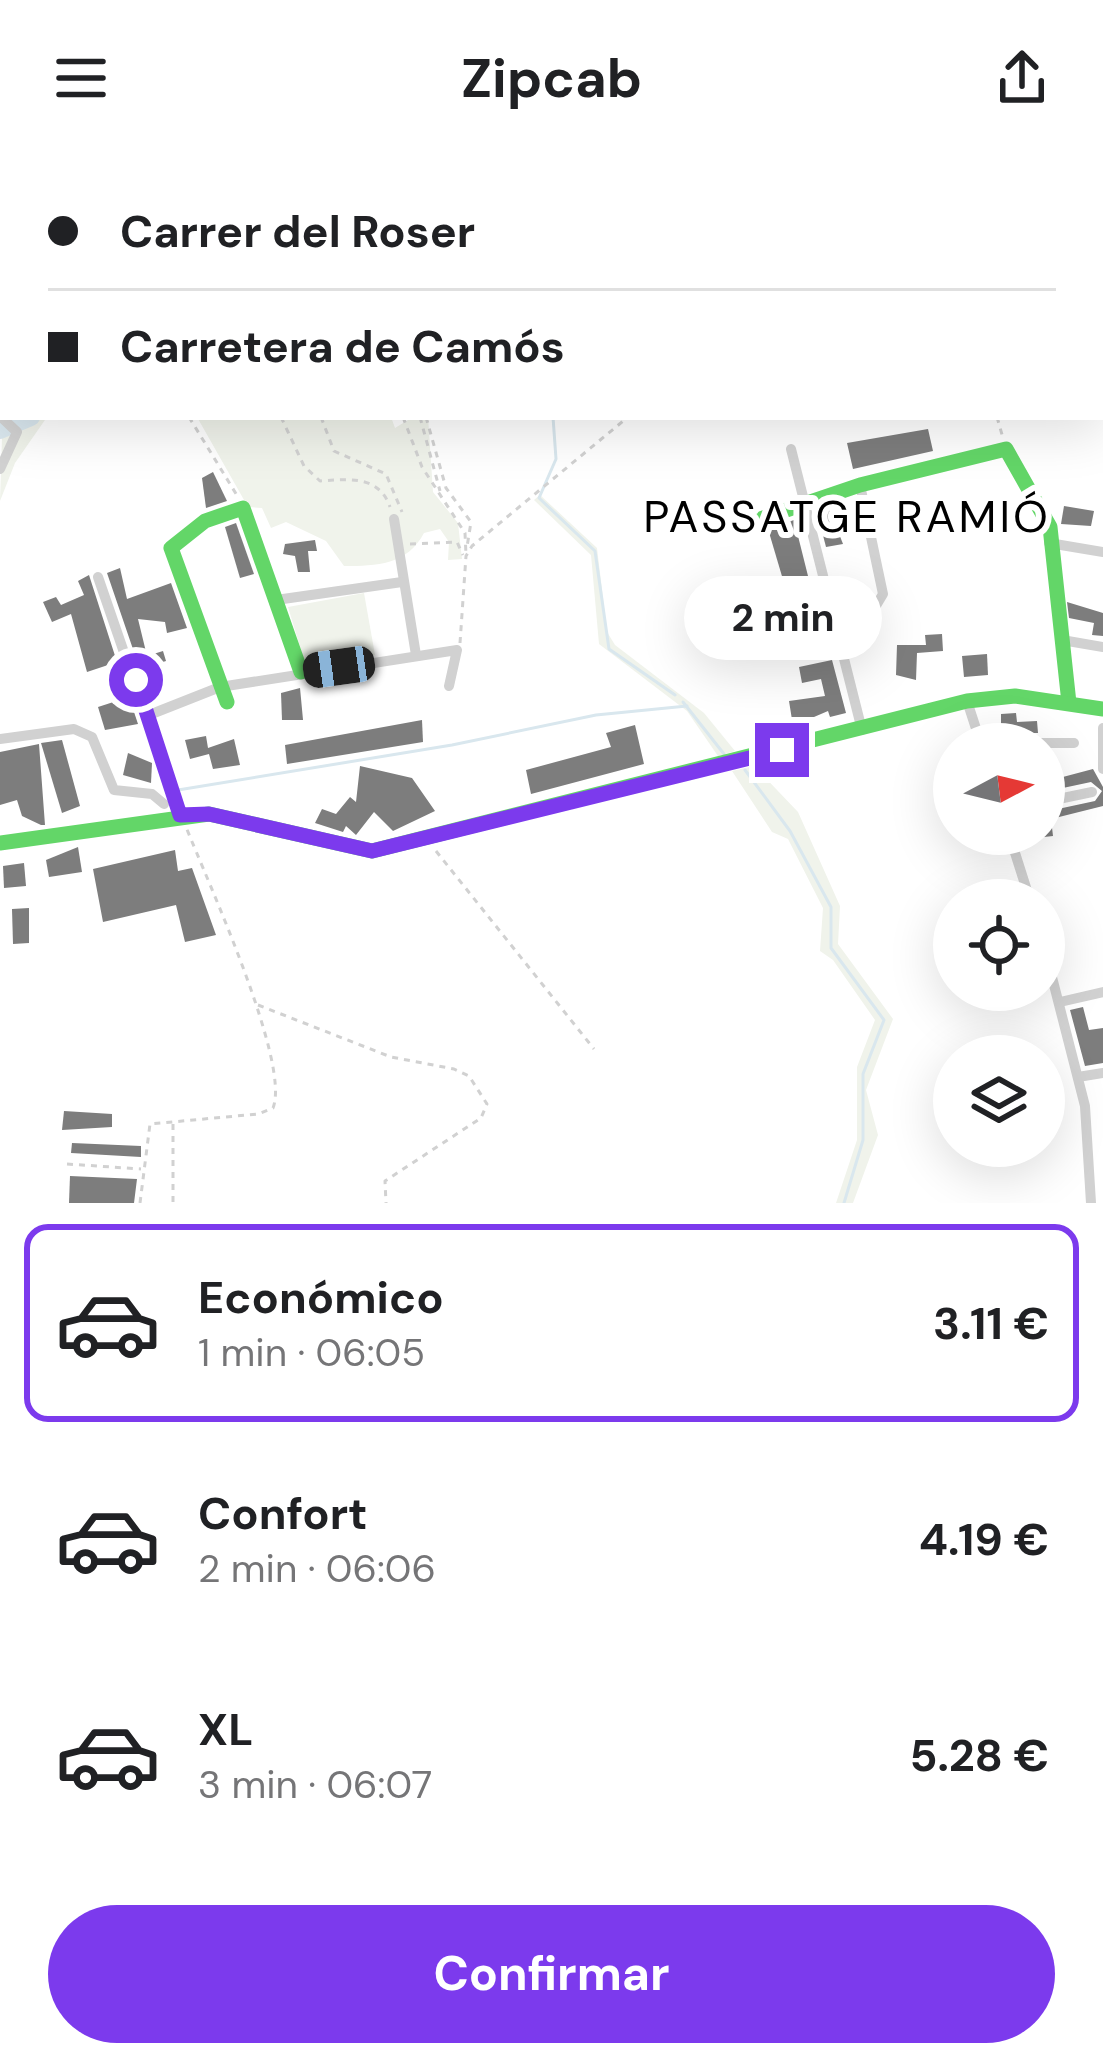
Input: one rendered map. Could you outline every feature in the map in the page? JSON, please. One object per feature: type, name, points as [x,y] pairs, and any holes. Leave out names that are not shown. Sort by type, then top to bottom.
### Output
[{"type":"street","points":[[0,469],[16,428],[5,420]]},
{"type":"street","points":[[791,449],[862,730]]},
{"type":"street","points":[[757,520],[860,485],[1006,449],[1047,515],[1069,703]]},
{"type":"street","points":[[834,620],[874,609],[883,594],[860,485]]},
{"type":"street","points":[[223,694],[171,548],[205,521],[243,508],[301,672]]},
{"type":"street","points":[[394,519],[416,655]]},
{"type":"street","points":[[1049,543],[1103,553]]},
{"type":"street","points":[[98,577],[148,715],[174,808]]},
{"type":"street","points":[[276,600],[402,581]]},
{"type":"street","points":[[1062,640],[1103,646]]},
{"type":"street","points":[[148,715],[301,672],[457,650],[449,686]]},
{"type":"street","points":[[2,843],[174,808],[372,851],[967,701],[1015,696],[1103,709]]},
{"type":"street","points":[[967,701],[974,723]]},
{"type":"street","points":[[1103,728],[1103,769]]},
{"type":"street","points":[[0,739],[74,729],[92,737],[114,790],[152,794],[174,808]]},
{"type":"street","points":[[1065,743],[1073,743]]},
{"type":"street","points":[[1065,798],[1092,792]]},
{"type":"street","points":[[1065,1001],[1103,992]]},
{"type":"street","points":[[1062,1011],[1097,1166],[1091,1203]]},
{"type":"street","points":[[1078,1077],[1103,1072]]},
{"type":"street","points":[[1089,1132],[1103,1132]]},
{"type":"path","points":[[191,420],[219,458],[243,508]]},
{"type":"path","points":[[282,420],[304,466],[320,481],[365,479],[386,494],[394,519]]},
{"type":"path","points":[[322,420],[334,451],[386,474],[397,492],[409,544],[457,542],[466,558]]},
{"type":"path","points":[[404,420],[422,467],[465,533],[465,622],[457,650]]},
{"type":"path","points":[[424,420],[446,488],[472,522],[466,558]]},
{"type":"path","points":[[424,420],[442,497]]},
{"type":"path","points":[[466,558],[625,420]]},
{"type":"path","points":[[998,420],[1006,449]]},
{"type":"path","points":[[140,1203],[145,1129],[273,1108],[274,1071],[257,1005],[174,808]]},
{"type":"path","points":[[430,838],[447,868],[594,1048]]},
{"type":"path","points":[[257,1005],[391,1057],[454,1069],[480,1089],[487,1104],[481,1118],[386,1180],[386,1203]]},
{"type":"path","points":[[173,1122],[173,1203]]},
{"type":"path","points":[[67,1164],[143,1170]]},
{"type":"shaded area","points":[[3,420],[45,420],[15,463],[0,501]]},
{"type":"shaded area","points":[[199,420],[392,420],[395,428],[408,420],[428,420],[433,492],[458,523],[462,559],[448,560],[449,542],[440,529],[424,533],[409,552],[390,562],[344,566],[326,541],[286,522],[271,528],[262,508],[248,507]]},
{"type":"shaded area","points":[[540,495],[597,548],[607,632],[615,645],[704,713],[735,751],[718,756],[687,711],[599,644],[591,555],[534,500]]},
{"type":"shaded area","points":[[364,593],[375,655],[305,663],[288,607]]},
{"type":"shaded area","points":[[754,766],[798,812],[840,906],[838,944],[893,1019],[866,1090],[878,1135],[853,1203],[836,1203],[857,1140],[857,1067],[875,1020],[833,960],[820,951],[823,908],[788,839],[772,832],[732,771]]},
{"type":"building","points":[[928,429],[933,451],[853,469],[847,443]]},
{"type":"building","points":[[213,472],[227,501],[206,508],[202,478]]},
{"type":"building","points":[[1064,506],[1094,511],[1091,526],[1061,524]]},
{"type":"building","points":[[829,508],[843,544],[826,547],[817,512]]},
{"type":"building","points":[[794,520],[809,580],[784,583],[768,529]]},
{"type":"building","points":[[236,523],[254,574],[240,578],[225,527]]},
{"type":"building","points":[[315,540],[317,551],[308,551],[310,572],[298,572],[295,556],[283,554],[285,544]]},
{"type":"building","points":[[120,568],[127,599],[171,583],[187,628],[167,633],[165,622],[138,619],[147,656],[163,651],[166,661],[147,667],[159,699],[150,699],[107,573]]},
{"type":"building","points":[[89,575],[117,662],[87,672],[71,614],[52,622],[43,602],[56,597],[61,605],[84,595],[78,581]]},
{"type":"building","points":[[1067,602],[1103,613],[1103,636],[1092,635],[1094,623],[1069,618]]},
{"type":"building","points":[[942,634],[943,651],[917,653],[916,680],[896,675],[897,645],[926,645],[925,635]]},
{"type":"building","points":[[987,654],[988,675],[964,677],[962,656]]},
{"type":"building","points":[[832,660],[846,713],[830,717],[828,711],[793,726],[789,701],[825,696],[821,679],[802,683],[799,667]]},
{"type":"building","points":[[300,688],[303,720],[282,720],[281,693]]},
{"type":"building","points":[[129,697],[138,724],[105,730],[98,707]]},
{"type":"building","points":[[1016,713],[1017,722],[1037,723],[1001,723],[1001,714]]},
{"type":"building","points":[[422,720],[423,742],[287,764],[285,745]]},
{"type":"building","points":[[635,725],[644,764],[531,794],[526,770],[611,747],[606,733]]},
{"type":"building","points":[[206,736],[208,748],[234,739],[240,765],[213,769],[209,754],[190,759],[185,740]]},
{"type":"building","points":[[62,740],[80,806],[62,813],[41,743]]},
{"type":"building","points":[[39,744],[45,825],[22,816],[17,800],[0,805],[0,752]]},
{"type":"building","points":[[128,753],[152,763],[151,783],[123,775]]},
{"type":"building","points":[[360,766],[412,778],[435,811],[393,831],[374,812],[356,835],[346,826],[343,832],[315,823],[322,809],[336,814],[350,797],[356,802]]},
{"type":"building","points":[[1093,769],[1103,787],[1103,806],[1065,816],[1065,807],[1095,801],[1102,791],[1091,782],[1065,788],[1065,776]]},
{"type":"building","points":[[78,847],[82,872],[49,877],[46,860]]},
{"type":"building","points":[[175,850],[178,871],[192,868],[216,935],[185,942],[176,905],[103,922],[93,869]]},
{"type":"building","points":[[24,863],[26,886],[4,888],[3,866]]},
{"type":"building","points":[[29,908],[29,943],[13,944],[12,909]]},
{"type":"building","points":[[1083,1007],[1089,1030],[1103,1028],[1103,1063],[1085,1066],[1070,1010]]},
{"type":"building","points":[[64,1111],[112,1114],[112,1127],[62,1130]]},
{"type":"building","points":[[72,1143],[141,1146],[141,1157],[71,1153]]},
{"type":"building","points":[[70,1176],[137,1179],[134,1203],[69,1203]]},
{"type":"waterway","points":[[0,430],[24,420]]},
{"type":"waterway","points":[[553,420],[556,459],[539,498],[595,551],[609,649],[675,695]]},
{"type":"waterway","points":[[683,702],[724,754]]},
{"type":"waterway","points":[[178,790],[452,745],[596,715],[687,706]]},
{"type":"waterway","points":[[745,770],[790,831],[831,907],[831,948],[884,1020],[863,1074],[863,1140],[844,1203]]},
{"type":"traffic: fast","points":[[757,520],[860,485],[1006,449],[1050,527],[1069,703]]},
{"type":"traffic: fast","points":[[227,702],[171,548],[205,521],[243,508],[301,672]]},
{"type":"traffic: fast","points":[[0,843],[209,814],[372,851],[967,701],[1015,696],[1103,709]]},
{"type":"district","name":"PASSATGE RAMIÓ","points":[[847,516]]},
{"type":"route","points":[[136,680],[180,815],[209,814],[317,843],[372,851],[782,750]]}]
